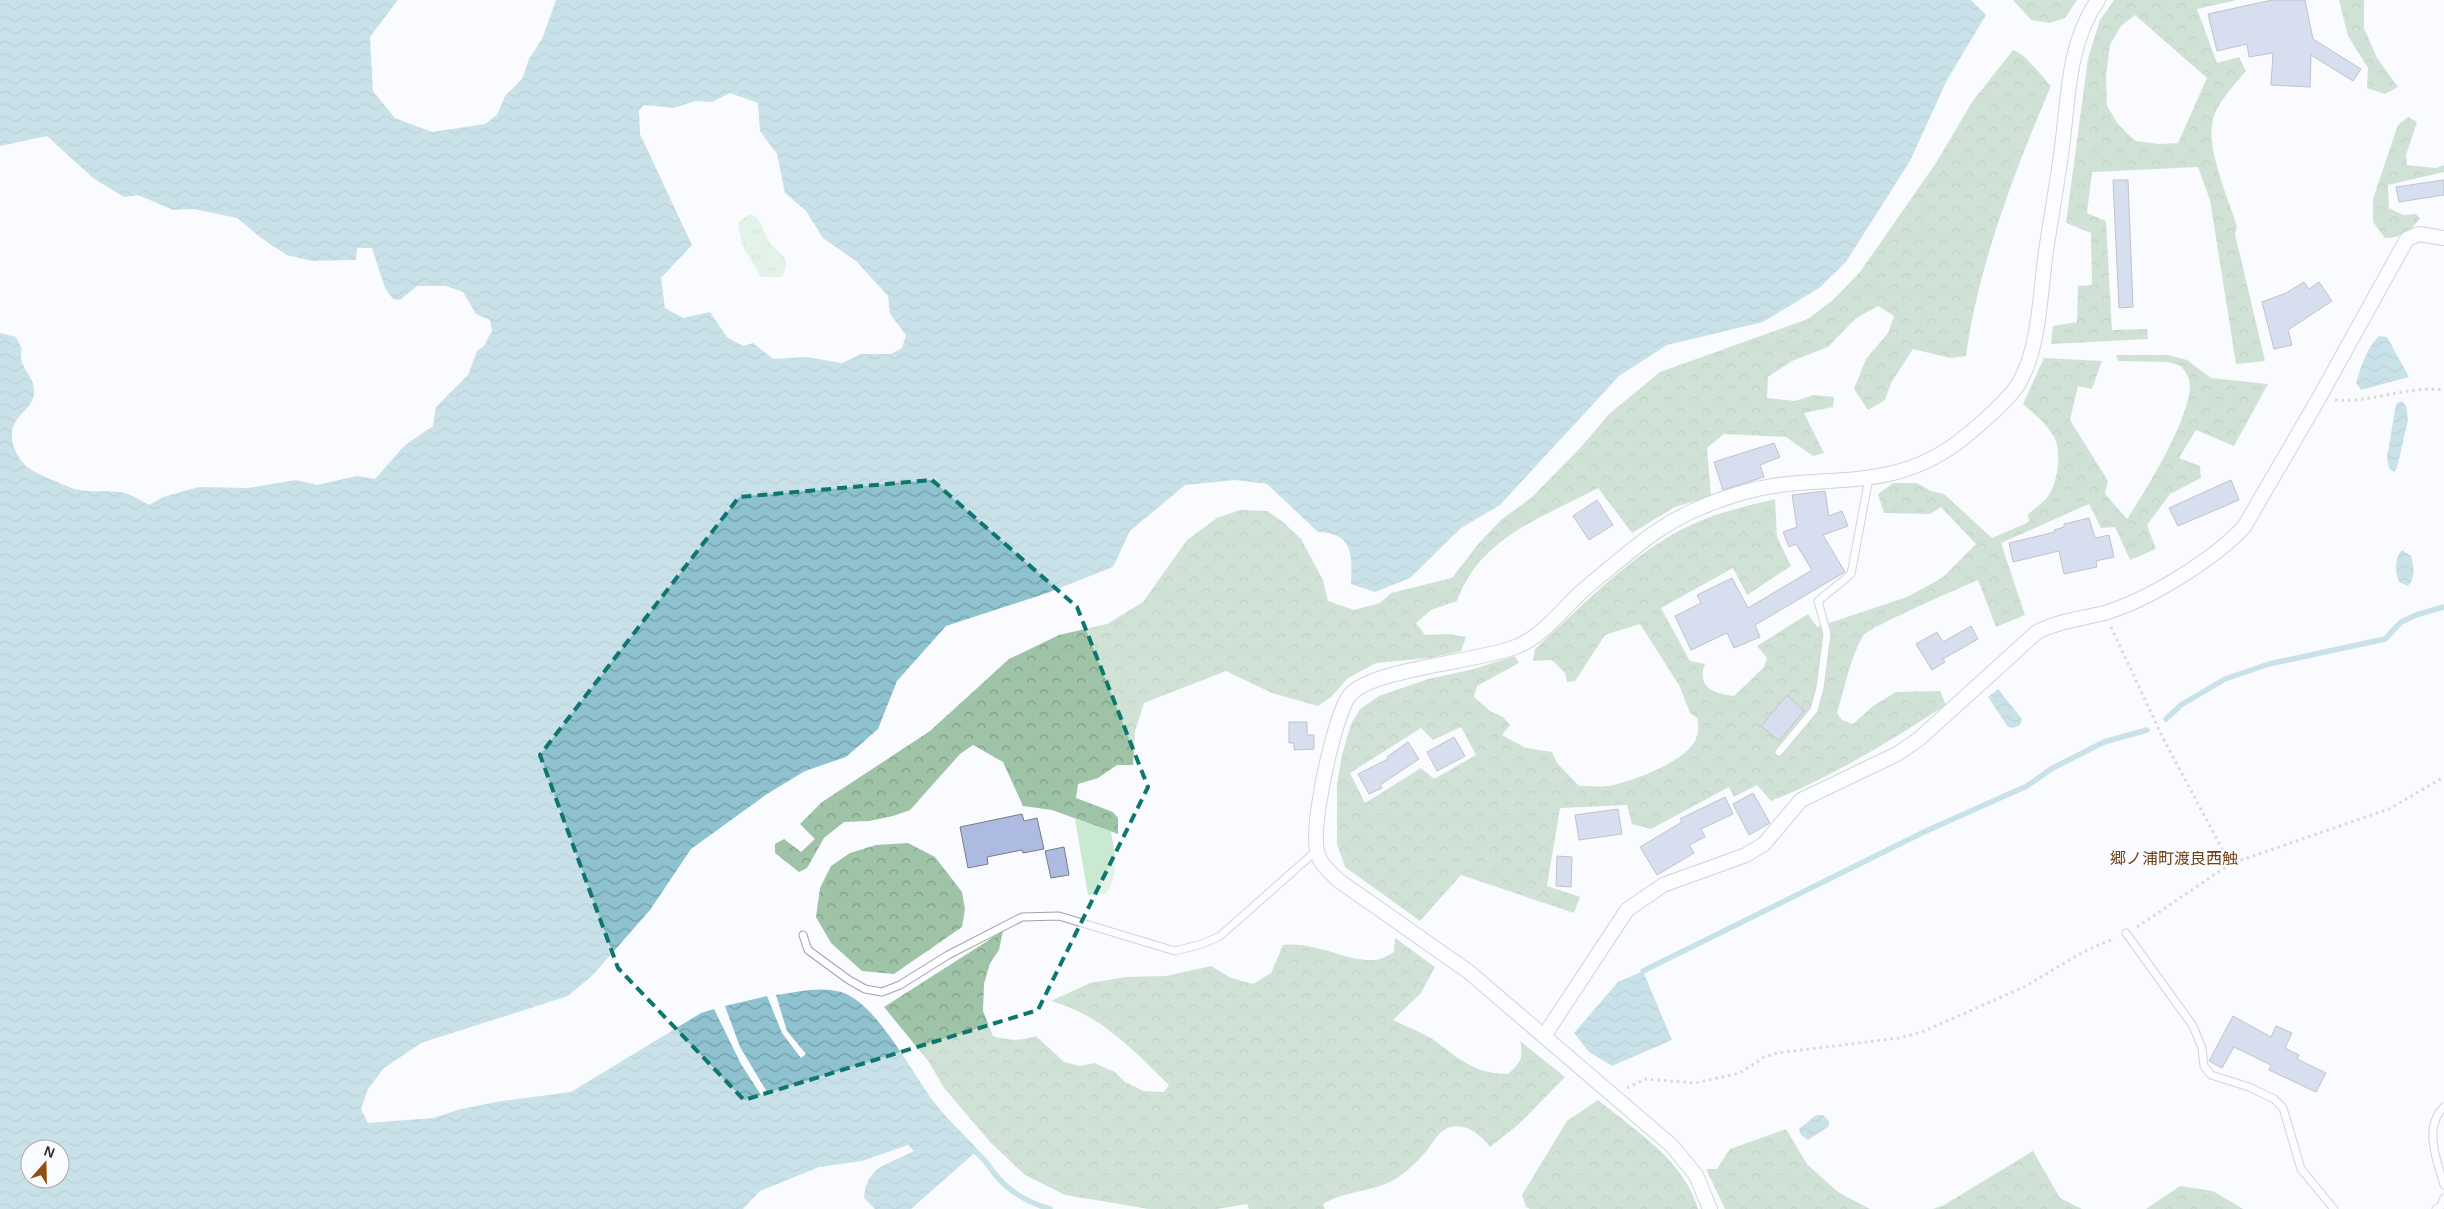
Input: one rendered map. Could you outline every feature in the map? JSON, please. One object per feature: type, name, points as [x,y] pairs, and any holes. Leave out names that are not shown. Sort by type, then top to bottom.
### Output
[{"type":"street","points":[[1710,1209],[1696,1175],[1678,1152],[1469,972],[1338,880],[1320,861],[1316,850],[1318,812],[1325,768],[1349,696],[1365,684],[1402,673],[1486,655],[1519,645],[1552,624],[1576,597],[1661,526],[1696,509],[1746,491],[1779,485],[1899,474],[1960,441],[2018,385],[2033,350],[2062,148],[2071,65],[2086,17],[2098,0]]},
{"type":"street","points":[[1544,1036],[1626,910],[1642,897],[1663,884],[1746,855],[1764,844],[1801,800],[1897,754],[1919,739],[2037,632],[2051,624],[2104,612],[2158,590],[2231,541],[2244,527],[2320,398],[2407,239],[2419,234],[2444,238]]},
{"type":"lane","points":[[1779,752],[1814,710],[1825,664],[1827,634],[1818,601],[1851,574],[1870,478]]},
{"type":"lane","points":[[803,935],[808,950],[865,989],[882,992],[900,985],[948,955],[1022,917],[1059,916],[1175,951],[1202,944],[1220,936],[1316,850]]},
{"type":"lane","points":[[2126,933],[2193,1026],[2202,1048],[2204,1066],[2211,1075],[2249,1087],[2274,1100],[2284,1108],[2302,1169],[2334,1209]]},
{"type":"lane","points":[[2444,1107],[2435,1122],[2433,1138],[2444,1185]]},
{"type":"lane","points":[[2436,1209],[2441,1206],[2444,1198]]},
{"type":"path","points":[[2320,398],[2355,402],[2427,388],[2444,390]]},
{"type":"path","points":[[2104,612],[2162,736],[2230,864]]},
{"type":"path","points":[[1614,1096],[1634,1083],[1646,1079],[1695,1083],[1740,1072],[1764,1057],[1777,1053],[1899,1038],[1922,1032],[2024,987],[2083,952],[2126,933],[2230,864],[2389,809],[2444,777]]},
{"type":"highlighted area","points":[[932,480],[1077,607],[1148,787],[1038,1010],[744,1100],[618,968],[540,755],[739,497]]},
{"type":"green space","points":[[2013,0],[2077,0],[2065,18],[2050,23],[2031,20]]},
{"type":"green space","points":[[2114,0],[2237,0],[2197,9],[2217,63],[2239,57],[2246,71],[2226,95],[2216,111],[2212,123],[2212,137],[2218,168],[2237,227],[2235,234],[2265,361],[2236,364],[2210,200],[2198,167],[2092,172],[2087,213],[2106,221],[2112,330],[2147,329],[2148,339],[2051,344],[2053,326],[2077,322],[2078,286],[2092,285],[2091,233],[2066,223],[2088,58],[2100,20]],"holes":[[[2135,15],[2207,78],[2178,143],[2160,144],[2135,141],[2118,124],[2107,106],[2106,76],[2110,45],[2121,26]]]},
{"type":"green space","points":[[2339,0],[2364,0],[2364,28],[2377,58],[2398,87],[2385,94],[2367,88],[2368,68],[2348,36]]},
{"type":"green space","points":[[2013,50],[2028,61],[2051,86],[2011,185],[1989,253],[1979,288],[1966,356],[1950,358],[1913,349],[1891,383],[1885,400],[1868,410],[1854,389],[1866,359],[1888,333],[1894,316],[1878,306],[1855,319],[1828,347],[1792,361],[1768,377],[1767,398],[1795,401],[1814,395],[1834,397],[1833,407],[1804,413],[1824,453],[1813,456],[1786,437],[1724,434],[1707,448],[1711,496],[1675,507],[1632,533],[1598,488],[1535,520],[1497,545],[1467,579],[1457,601],[1431,610],[1416,623],[1425,635],[1448,634],[1466,637],[1461,651],[1429,658],[1376,663],[1348,678],[1331,697],[1318,706],[1272,693],[1226,671],[1144,703],[1135,731],[1133,765],[1117,765],[1098,778],[1078,784],[1076,798],[1113,812],[1118,818],[1118,834],[1052,810],[1023,806],[1003,762],[973,745],[960,754],[910,810],[869,821],[844,822],[824,838],[807,868],[799,872],[775,853],[775,844],[784,839],[801,852],[815,839],[800,824],[822,802],[930,731],[1009,659],[1059,635],[1107,624],[1143,602],[1187,540],[1217,518],[1240,510],[1267,511],[1283,522],[1301,539],[1323,580],[1328,601],[1354,610],[1380,603],[1391,593],[1452,578],[1479,543],[1502,519],[1531,498],[1581,447],[1609,414],[1660,372],[1808,319],[1833,300],[1860,272],[1936,163],[1972,102]]},
{"type":"green space","points":[[2408,117],[2417,122],[2406,155],[2407,165],[2436,168],[2444,165],[2444,172],[2388,185],[2389,208],[2403,215],[2416,214],[2420,219],[2405,233],[2396,237],[2385,238],[2373,222],[2373,199],[2398,125]]},
{"type":"green space","points":[[749,214],[757,217],[770,243],[784,257],[787,264],[782,277],[761,277],[742,245],[738,223]]},
{"type":"green space","points":[[2116,355],[2168,355],[2187,360],[2211,378],[2268,384],[2234,446],[2196,430],[2179,458],[2200,466],[2201,478],[2170,494],[2147,525],[2156,549],[2130,560],[2115,527],[2101,528],[2089,504],[2001,543],[2025,615],[1996,627],[1978,580],[1881,624],[1863,636],[1858,645],[1837,713],[1842,720],[1853,724],[1873,706],[1896,692],[1940,691],[1946,705],[1839,769],[1771,801],[1757,785],[1734,797],[1729,787],[1651,829],[1632,824],[1627,805],[1560,808],[1547,886],[1580,897],[1574,913],[1461,875],[1420,921],[1345,867],[1337,844],[1337,784],[1342,755],[1351,724],[1360,709],[1379,696],[1428,679],[1470,670],[1515,656],[1519,663],[1477,686],[1474,697],[1490,711],[1503,717],[1510,725],[1502,735],[1526,748],[1552,752],[1557,763],[1579,786],[1610,786],[1631,780],[1657,770],[1689,749],[1697,735],[1697,718],[1690,713],[1679,685],[1640,624],[1605,635],[1575,681],[1567,682],[1565,673],[1552,660],[1533,661],[1535,649],[1614,576],[1635,559],[1681,530],[1722,513],[1775,499],[1777,537],[1791,566],[1747,595],[1733,568],[1661,608],[1690,661],[1705,664],[1703,679],[1705,684],[1720,694],[1734,696],[1764,667],[1767,658],[1757,646],[1808,614],[1817,627],[1907,597],[1942,578],[1976,544],[1941,507],[1930,514],[1884,513],[1878,494],[1893,483],[1917,483],[1931,491],[1944,494],[1992,538],[2029,522],[2028,514],[2044,501],[2050,493],[2058,467],[2058,449],[2053,435],[2043,422],[2023,404],[2044,358],[2102,361],[2092,389],[2078,386],[2070,420],[2108,481],[2105,494],[2127,519],[2145,491],[2177,429],[2185,410],[2189,392],[2189,379],[2181,366],[2168,362],[2118,361]],"holes":[[[1461,727],[1476,755],[1434,779],[1421,768],[1365,803],[1350,773],[1421,728],[1433,740]]]},
{"type":"green space","points":[[1075,819],[1111,831],[1115,871],[1106,894],[1088,895]]},
{"type":"green space","points":[[908,843],[935,857],[962,892],[965,909],[962,927],[894,974],[862,971],[831,943],[816,917],[820,888],[831,866],[850,853],[876,845]]},
{"type":"green space","points":[[1003,931],[999,950],[990,963],[984,984],[983,1011],[993,1036],[1015,1040],[1036,1036],[1064,1062],[1080,1066],[1094,1063],[1115,1072],[1125,1082],[1144,1091],[1164,1092],[1169,1085],[1129,1046],[1101,1024],[1069,1007],[1051,1001],[1090,983],[1126,977],[1166,976],[1211,966],[1231,978],[1253,984],[1271,973],[1283,945],[1308,946],[1353,958],[1376,960],[1394,952],[1395,938],[1435,967],[1421,993],[1393,1020],[1427,1036],[1470,1065],[1488,1072],[1508,1074],[1519,1063],[1522,1052],[1520,1041],[1565,1077],[1519,1124],[1490,1147],[1476,1133],[1464,1127],[1450,1127],[1441,1132],[1421,1157],[1392,1181],[1384,1185],[1340,1196],[1323,1204],[1325,1209],[1249,1209],[1247,1204],[1217,1209],[1149,1209],[1065,1195],[1025,1175],[991,1143],[944,1088],[929,1062],[884,1007]]},
{"type":"green space","points":[[1598,1100],[1643,1135],[1670,1161],[1682,1176],[1698,1209],[1530,1209],[1526,1207],[1522,1195],[1567,1121]]},
{"type":"green space","points":[[1786,1129],[1807,1164],[1838,1192],[1870,1209],[1725,1209],[1706,1169],[1717,1169],[1730,1149]]},
{"type":"green space","points":[[2033,1151],[2060,1198],[2082,1209],[1933,1209],[1944,1205]]},
{"type":"green space","points":[[2180,1186],[2213,1191],[2243,1209],[2146,1209]]},
{"type":"water","points":[[0,0],[398,0],[370,37],[373,91],[395,118],[432,132],[485,124],[497,115],[505,96],[522,79],[529,59],[542,39],[556,0],[1971,0],[1986,15],[1947,80],[1910,161],[1846,262],[1819,288],[1763,322],[1667,345],[1619,376],[1500,505],[1461,528],[1410,578],[1375,592],[1351,584],[1350,556],[1345,542],[1330,533],[1318,532],[1267,484],[1235,480],[1185,485],[1130,531],[1113,567],[1047,593],[946,626],[897,681],[878,729],[846,757],[805,771],[767,794],[691,849],[650,910],[592,976],[568,996],[421,1043],[384,1068],[368,1089],[361,1109],[368,1123],[433,1118],[461,1109],[502,1101],[571,1092],[701,1013],[714,1009],[741,1064],[761,1095],[767,1092],[740,1047],[725,1006],[767,996],[782,1033],[801,1058],[806,1054],[787,1031],[776,995],[809,990],[833,990],[854,998],[867,1009],[892,1040],[934,1102],[978,1150],[911,1209],[875,1209],[864,1198],[869,1179],[874,1172],[880,1167],[914,1151],[908,1145],[862,1161],[819,1167],[760,1191],[743,1209],[0,1209],[0,333],[16,337],[22,349],[22,361],[34,387],[31,403],[16,421],[12,431],[15,450],[21,461],[33,471],[71,488],[86,491],[121,492],[149,505],[163,497],[199,487],[248,488],[296,480],[317,485],[357,476],[375,479],[405,445],[433,426],[436,407],[468,375],[477,351],[484,346],[492,331],[490,320],[476,314],[463,292],[446,286],[417,286],[400,300],[393,299],[385,288],[372,248],[357,248],[356,260],[312,261],[287,255],[261,238],[237,218],[194,209],[173,210],[138,195],[124,197],[93,178],[47,136],[0,146]],"holes":[[[730,93],[758,103],[760,131],[777,154],[785,193],[806,211],[823,238],[856,261],[888,296],[890,314],[906,335],[902,348],[891,354],[861,354],[842,363],[806,357],[773,359],[753,343],[743,346],[727,337],[710,312],[683,318],[665,308],[661,278],[692,245],[640,134],[639,111],[644,105],[674,108],[695,101],[712,102]]]},
{"type":"water","points":[[2379,336],[2387,337],[2409,377],[2361,390],[2356,383],[2360,370],[2368,351]]},
{"type":"water","points":[[2401,401],[2406,405],[2408,420],[2397,468],[2394,472],[2389,468],[2387,458],[2396,404]]},
{"type":"water","points":[[2402,550],[2411,556],[2413,564],[2414,572],[2411,583],[2408,586],[2399,582],[2397,574],[2396,561]]},
{"type":"water","points":[[1998,689],[2022,719],[2020,725],[2013,728],[2008,727],[1988,697]]},
{"type":"water","points":[[1643,971],[1672,1040],[1612,1066],[1589,1052],[1574,1033],[1618,982]]},
{"type":"water","points":[[1816,1115],[1823,1115],[1829,1121],[1829,1126],[1808,1140],[1801,1135],[1799,1129]]},
{"type":"building","points":[[2272,0],[2305,0],[2313,39],[2361,69],[2353,81],[2311,55],[2310,87],[2271,85],[2273,53],[2249,57],[2247,44],[2217,51],[2208,14]]},
{"type":"building","points":[[2113,180],[2128,180],[2133,307],[2119,308]]},
{"type":"building","points":[[2444,180],[2444,195],[2399,202],[2396,187]]},
{"type":"building","points":[[2304,282],[2309,289],[2319,282],[2332,301],[2288,330],[2292,345],[2274,349],[2262,302],[2286,293]]},
{"type":"building","points":[[1774,443],[1780,457],[1760,465],[1764,477],[1723,490],[1714,462]]},
{"type":"building","points":[[2231,480],[2239,500],[2178,526],[2169,508]]},
{"type":"building","points":[[1825,491],[1829,516],[1842,511],[1848,526],[1823,535],[1845,572],[1755,625],[1760,637],[1734,648],[1727,633],[1691,650],[1675,616],[1701,603],[1697,595],[1732,578],[1748,608],[1812,570],[1796,544],[1789,547],[1783,532],[1797,527],[1792,495]]},
{"type":"building","points":[[1597,500],[1613,525],[1589,540],[1573,516]]},
{"type":"building","points":[[2089,518],[2095,538],[2109,535],[2114,557],[2096,561],[2097,567],[2064,574],[2059,551],[2013,562],[2009,543],[2055,532],[2054,530],[2064,527],[2064,524]]},
{"type":"building","points":[[1971,626],[1978,639],[1943,659],[1945,662],[1932,670],[1916,644],[1937,632],[1943,642]]},
{"type":"building","points":[[1787,695],[1804,711],[1779,741],[1761,726]]},
{"type":"building","points":[[1289,722],[1307,722],[1307,735],[1314,735],[1314,749],[1294,750],[1294,743],[1289,743]]},
{"type":"building","points":[[1454,737],[1465,756],[1437,771],[1427,752]]},
{"type":"building","points":[[1408,742],[1419,759],[1380,785],[1382,788],[1369,794],[1358,774],[1388,759],[1387,757]]},
{"type":"building","points":[[1753,793],[1770,823],[1749,835],[1733,804]]},
{"type":"building","points":[[1725,797],[1733,814],[1701,829],[1705,837],[1689,845],[1694,853],[1657,875],[1640,847],[1682,822],[1680,819]]},
{"type":"building","points":[[1618,809],[1622,834],[1579,840],[1575,815]]},
{"type":"building","points":[[1022,814],[1024,821],[1037,818],[1044,849],[1023,853],[1022,850],[987,857],[988,864],[968,868],[960,827]]},
{"type":"building","points":[[1064,847],[1069,875],[1051,878],[1045,851]]},
{"type":"building","points":[[1557,856],[1572,857],[1571,887],[1556,886]]},
{"type":"building","points":[[2233,1016],[2271,1037],[2276,1026],[2292,1033],[2285,1048],[2299,1055],[2297,1059],[2326,1073],[2316,1092],[2269,1070],[2271,1065],[2234,1047],[2222,1068],[2209,1061]]},
{"type":"waterway","points":[[2166,719],[2181,705],[2225,679],[2269,664],[2385,639],[2401,622],[2416,615],[2444,607]]},
{"type":"waterway","points":[[1643,971],[1926,831],[2027,786],[2051,769],[2104,742],[2147,730]]},
{"type":"waterway","points":[[976,1152],[1012,1191],[1027,1200],[1050,1209]]},
{"type":"district","name":"郷ノ浦町渡良西触","points":[[2174,858]]}]
